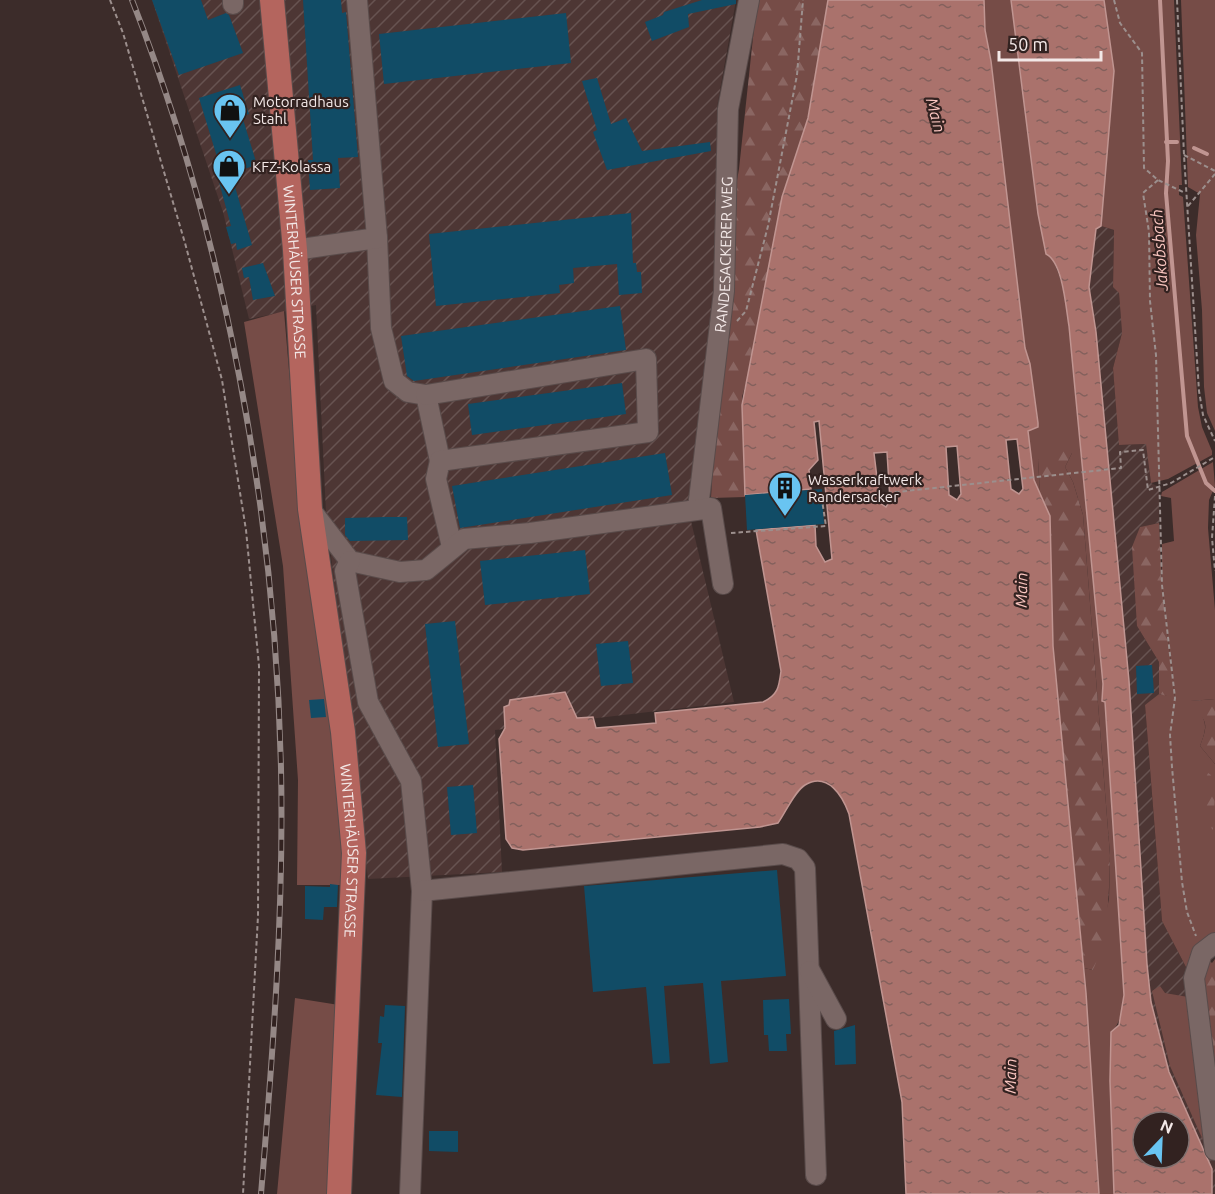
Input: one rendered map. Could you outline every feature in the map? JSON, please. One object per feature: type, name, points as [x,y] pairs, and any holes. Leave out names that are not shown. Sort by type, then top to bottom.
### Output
[{"type":"main road","name":"WINTERHÄUSER STRASSE","points":[[272,0],[295,250],[310,509],[343,732],[354,853],[339,1194]]},
{"type":"street","points":[[357,0],[377,238],[381,328],[393,381],[408,392],[426,395],[645,359],[648,432],[440,461]]},
{"type":"street","name":"RANDESACKERER WEG","points":[[698,508],[723,291],[728,109],[748,0]]},
{"type":"street","points":[[295,250],[377,238]]},
{"type":"street","points":[[426,395],[440,461],[436,479],[452,547]]},
{"type":"street","points":[[310,509],[350,561],[400,572],[426,570],[464,539],[530,533],[711,508],[717,534],[723,584]]},
{"type":"street","points":[[350,561],[345,571],[368,702],[411,781],[422,891],[410,1194]]},
{"type":"street","points":[[422,891],[783,855],[798,859],[805,868],[816,1175]]},
{"type":"street","points":[[1208,948],[1194,978],[1215,1149]]},
{"type":"street","points":[[809,969],[836,1019]]},
{"type":"path","points":[[110,0],[123,33],[159,154],[222,380],[246,530],[259,678],[258,916],[243,1194]]},
{"type":"path","points":[[717,345],[746,310],[768,226],[797,75],[803,0]]},
{"type":"path","points":[[1114,0],[1120,23],[1142,53],[1144,168],[1158,180],[1186,193]]},
{"type":"path","points":[[1177,0],[1186,193],[1199,391],[1203,415],[1215,441]]},
{"type":"path","points":[[1184,155],[1215,172],[1188,207]]},
{"type":"path","points":[[1158,180],[1143,193],[1149,232],[1162,585],[1175,698],[1170,735],[1182,882],[1187,912],[1208,948]]},
{"type":"path","points":[[717,534],[825,526],[822,500],[1121,468],[1120,452],[1143,450],[1148,490],[1159,488],[1215,457]]},
{"type":"path","points":[[1215,496],[1213,502],[1215,571]]},
{"type":"shaded area","points":[[152,0],[736,0],[717,107],[716,289],[690,517],[734,702],[495,730],[502,872],[368,879],[326,512],[316,305],[249,319],[223,212]]},
{"type":"shaded area","points":[[1101,226],[1114,230],[1113,286],[1119,293],[1122,333],[1113,368],[1120,445],[1147,444],[1151,483],[1159,487],[1159,523],[1140,527],[1137,626],[1159,662],[1159,694],[1145,706],[1162,921],[1187,969],[1215,1150],[1215,1194],[1212,1194],[1212,1169],[1191,1122],[1191,1110],[1186,1110],[1169,1072],[1151,1002],[1095,325],[1089,287],[1096,229]]},
{"type":"green space","points":[[757,0],[828,0],[808,117],[799,219],[769,300],[742,397],[745,497],[711,498],[725,248],[739,169]]},
{"type":"green space","points":[[984,0],[1011,0],[1051,256],[1065,296],[1072,341],[1099,630],[1124,966],[1122,1010],[1111,1033],[1110,1081],[1114,1194],[1099,1194],[1084,968],[1093,970],[1109,899],[1110,855],[1083,515],[1073,482],[1065,467],[1072,453],[1038,460],[1040,493],[1034,480],[1028,431],[1038,427],[1038,423],[1030,364],[1025,348],[991,61],[985,30]]},
{"type":"green space","points":[[1104,0],[1174,0],[1182,185],[1179,185],[1179,195],[1183,197],[1198,407],[1212,455],[1168,479],[1151,483],[1146,444],[1119,445],[1113,368],[1122,333],[1119,293],[1113,287],[1114,230],[1101,226],[1114,72]]},
{"type":"green space","points":[[1181,0],[1215,0],[1215,431],[1207,413],[1204,387],[1202,310],[1196,235],[1200,194],[1188,187]]},
{"type":"green space","points":[[284,311],[302,498],[339,781],[343,885],[297,885],[298,780],[283,566],[244,322]]},
{"type":"green space","points":[[1067,441],[1072,453],[1065,467],[1073,482],[1083,515],[1110,855],[1105,928],[1093,970],[1084,968],[1053,646],[1050,516],[1040,493],[1038,460],[1048,451]]},
{"type":"green space","points":[[1213,462],[1215,486],[1209,500],[1208,528],[1215,610],[1215,699],[1191,701],[1203,718],[1205,727],[1200,746],[1215,764],[1215,936],[1187,969],[1162,921],[1145,705],[1159,694],[1175,697],[1162,585],[1162,544],[1174,541],[1171,498],[1161,496],[1162,492]]},
{"type":"green space","points":[[1159,523],[1162,585],[1175,698],[1159,694],[1159,662],[1137,626],[1132,547],[1140,527]]},
{"type":"green space","points":[[1215,699],[1215,764],[1200,746],[1205,723],[1200,715],[1189,706],[1191,701]]},
{"type":"green space","points":[[1201,768],[1211,775],[1215,793],[1213,830],[1204,808],[1203,796],[1206,785],[1198,780]]},
{"type":"green space","points":[[1202,953],[1212,963],[1215,959],[1215,1150]]},
{"type":"green space","points":[[1160,986],[1165,993],[1188,997],[1210,1156],[1170,1066],[1152,991]]},
{"type":"green space","points":[[295,998],[339,1005],[329,1126],[331,1194],[277,1194]]},
{"type":"water","name":"Main","points":[[828,0],[984,0],[985,30],[991,61],[1025,348],[1030,364],[1038,423],[1038,427],[1028,431],[1034,480],[1050,516],[1053,646],[1086,993],[1099,1194],[906,1194],[902,1102],[849,814],[839,794],[827,784],[821,781],[805,785],[794,797],[778,823],[760,827],[523,850],[512,848],[506,839],[499,739],[505,728],[504,707],[509,705],[510,700],[565,692],[577,718],[593,717],[596,728],[656,723],[655,713],[763,702],[777,690],[781,671],[756,530],[815,525],[816,546],[825,562],[832,559],[819,421],[814,422],[818,460],[809,470],[811,489],[745,495],[742,405],[782,197],[808,118]],"holes":[[[1017,439],[1023,489],[1019,494],[1011,489],[1006,440]],[[957,446],[961,494],[957,500],[949,495],[946,447]],[[887,452],[890,501],[886,507],[880,503],[874,453]]]},
{"type":"water","points":[[1011,0],[1104,0],[1114,71],[1101,226],[1096,229],[1089,287],[1096,332],[1129,681],[1151,1002],[1169,1072],[1186,1110],[1131,1110],[1131,1170],[1191,1170],[1191,1122],[1212,1169],[1212,1194],[1114,1194],[1110,1081],[1111,1032],[1119,1025],[1124,995],[1105,702],[1102,701],[1103,684],[1069,326],[1060,276],[1052,259],[1046,254],[1038,214]]},
{"type":"building","points":[[152,0],[201,0],[208,20],[226,13],[229,15],[243,53],[179,75]]},
{"type":"building","points":[[303,0],[341,0],[342,13],[346,12],[358,157],[338,158],[340,188],[310,190],[308,160],[313,160]]},
{"type":"building","points":[[702,0],[736,0],[736,4],[688,14],[689,27],[652,41],[645,22],[663,15],[664,12]]},
{"type":"building","points":[[566,13],[571,63],[384,84],[379,34]]},
{"type":"building","points":[[597,78],[611,124],[626,118],[642,151],[710,142],[711,151],[607,170],[593,132],[597,130],[582,81]]},
{"type":"building","name":"Motorradhaus Stahl","points":[[240,85],[249,114],[242,116],[257,165],[231,173],[252,245],[237,250],[236,243],[231,244],[226,227],[231,226],[216,171],[221,170],[199,98]]},
{"type":"building","points":[[631,213],[633,263],[636,263],[637,272],[641,272],[642,293],[619,295],[617,264],[573,268],[574,283],[559,285],[560,293],[436,306],[429,234]]},
{"type":"building","points":[[263,263],[275,296],[253,300],[249,277],[244,278],[242,268]]},
{"type":"building","points":[[620,306],[626,350],[414,381],[407,376],[401,336]]},
{"type":"building","points":[[622,383],[626,414],[472,435],[468,404]]},
{"type":"building","points":[[665,453],[672,495],[460,528],[452,486]]},
{"type":"building","name":"Wasserkraftwerk Randersacker","points":[[822,489],[824,524],[747,530],[745,495]]},
{"type":"building","points":[[407,517],[408,540],[350,541],[345,535],[345,518]]},
{"type":"building","points":[[585,550],[590,594],[485,605],[480,561]]},
{"type":"building","points":[[455,621],[469,744],[438,747],[425,624]]},
{"type":"building","points":[[628,641],[633,683],[601,686],[596,644]]},
{"type":"building","points":[[1152,665],[1154,693],[1137,694],[1136,666]]},
{"type":"building","points":[[324,699],[326,717],[311,718],[309,700]]},
{"type":"building","points":[[473,785],[477,833],[451,835],[447,787]]},
{"type":"building","points":[[777,870],[786,976],[721,981],[728,1062],[710,1064],[703,983],[664,986],[670,1063],[653,1064],[646,987],[593,992],[584,886]]},
{"type":"building","points":[[330,884],[338,885],[337,907],[324,907],[323,920],[305,919],[305,886],[330,887]]},
{"type":"building","points":[[789,999],[791,1034],[786,1034],[787,1051],[769,1051],[768,1035],[764,1035],[763,1000]]},
{"type":"building","points":[[385,1005],[405,1006],[402,1097],[376,1095],[382,1043],[378,1043],[380,1016],[384,1017]]},
{"type":"building","points":[[855,1025],[856,1064],[835,1065],[834,1031]]},
{"type":"building","points":[[429,1131],[458,1131],[458,1152],[429,1151]]},
{"type":"waterway","name":"Jakobsbach","points":[[1160,0],[1168,161],[1166,193],[1187,436],[1206,483],[1215,491]]},
{"type":"waterway","points":[[1166,142],[1177,142]]},
{"type":"waterway","points":[[1194,148],[1207,154]]},
{"type":"railway","points":[[132,0],[165,91],[194,185],[219,281],[240,378],[256,475],[268,573],[277,671],[281,768],[281,874],[277,981],[261,1194]]},
{"type":"place","name":"Motorradhaus Stahl","points":[[230,139]]},
{"type":"place","name":"KFZ-Kolassa","points":[[229,195]]},
{"type":"place","name":"Wasserkraftwerk Randersacker","points":[[785,517]]}]
